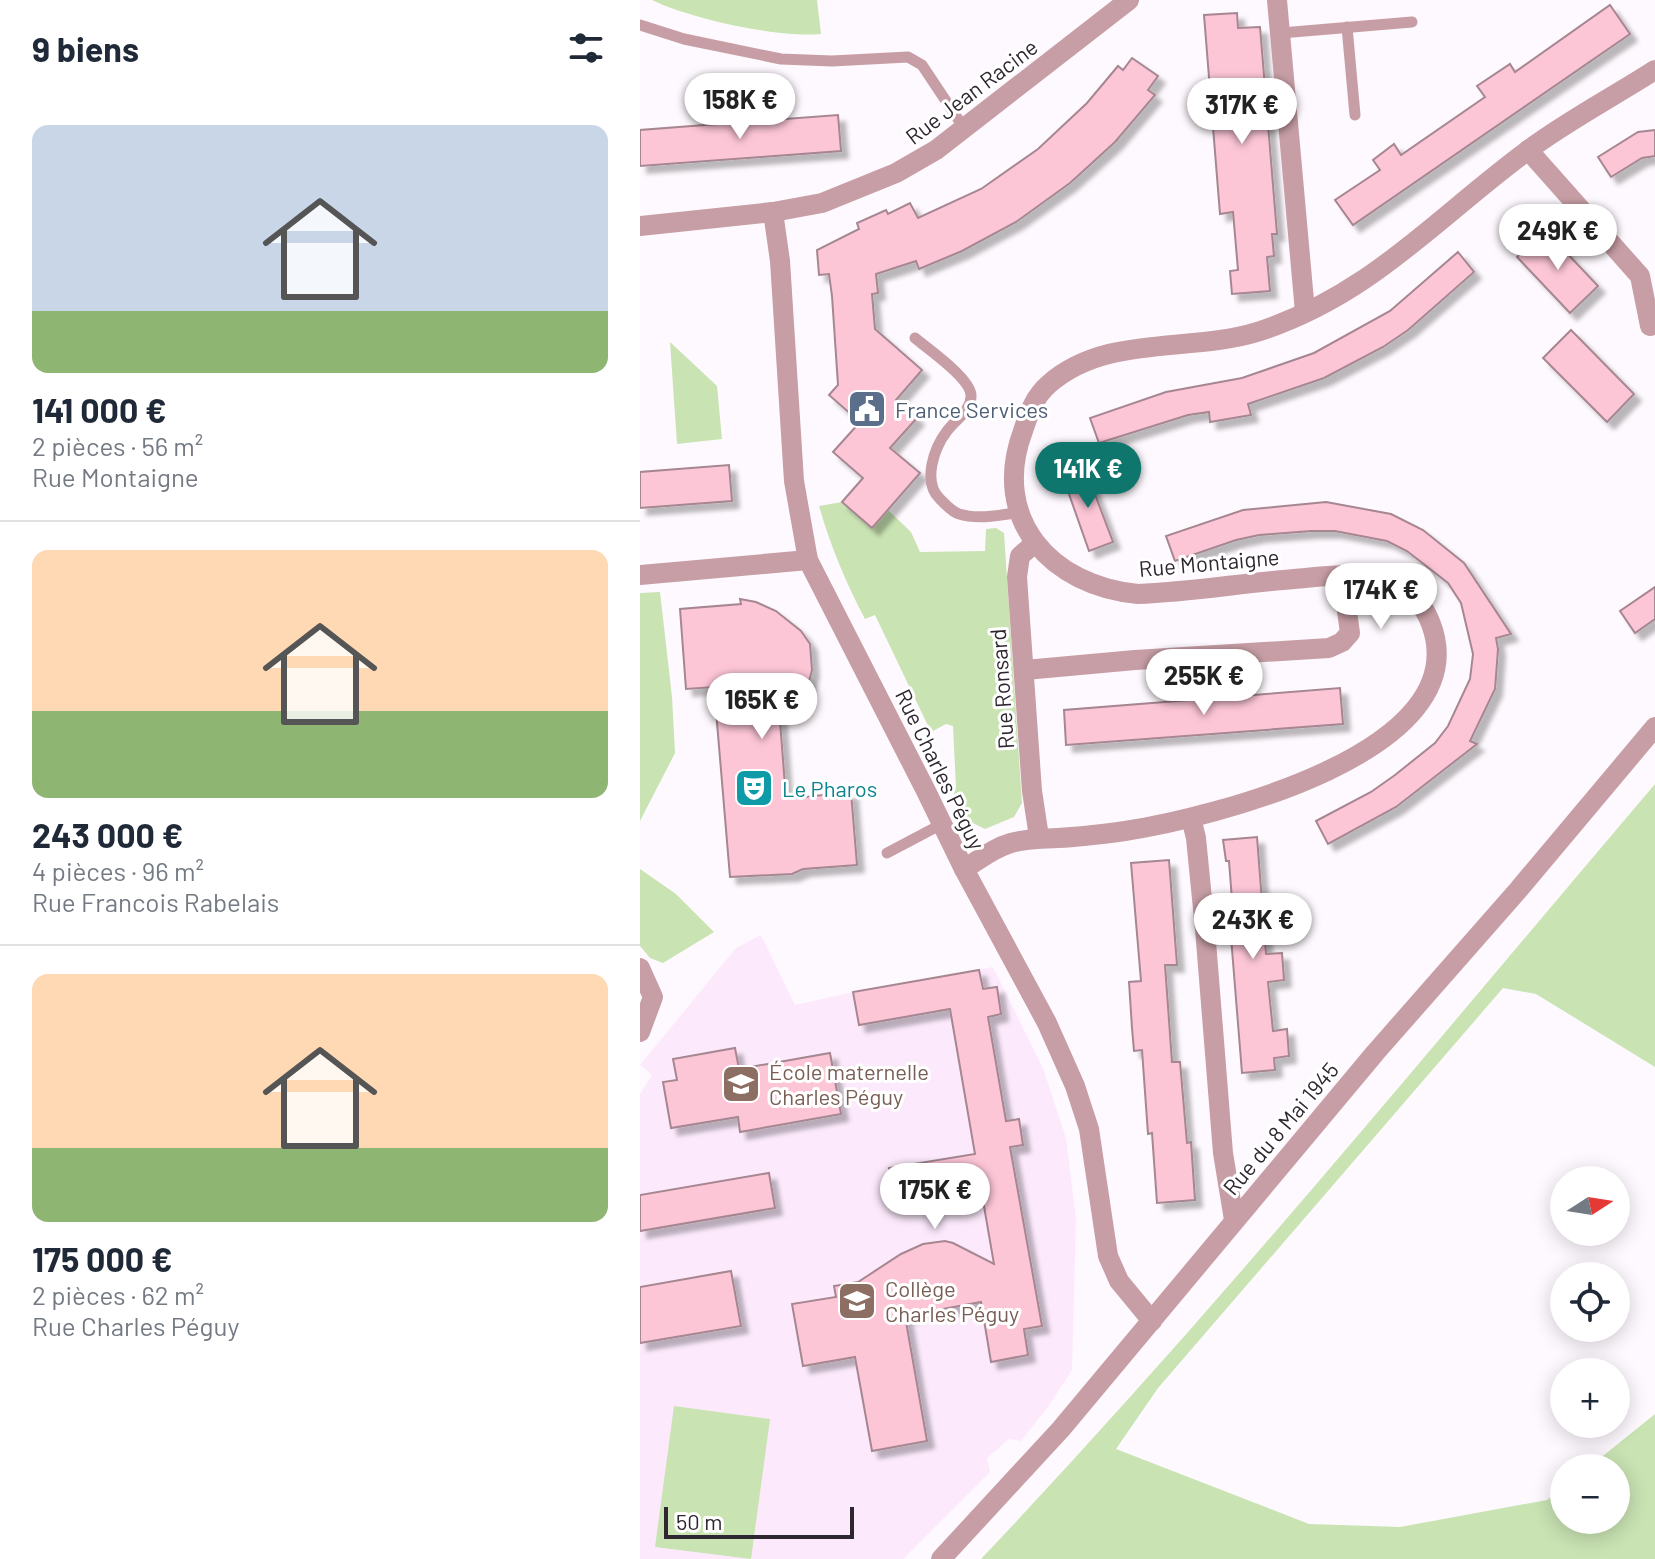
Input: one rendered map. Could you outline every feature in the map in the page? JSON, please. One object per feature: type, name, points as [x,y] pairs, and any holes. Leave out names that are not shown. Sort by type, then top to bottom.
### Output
[{"type":"street","name":"Rue Jean Racine","points":[[640,226],[773,212],[822,203],[896,173],[936,150],[1129,0]]},
{"type":"street","points":[[1277,0],[1305,312]]},
{"type":"street","name":"Rue Montaigne","points":[[964,869],[1009,843],[1039,837],[1085,836],[1191,818],[1304,782],[1386,738],[1419,706],[1435,670],[1431,623],[1422,607],[1400,585],[1383,579],[1342,575],[1226,584],[1169,593],[1114,592],[1083,582],[1057,566],[1034,544],[1015,492],[1016,448],[1033,402],[1046,386],[1088,360],[1125,350],[1227,340],[1259,331],[1338,297],[1379,271],[1528,150],[1655,70]]},
{"type":"street","points":[[1528,150],[1640,276],[1650,326]]},
{"type":"street","name":"Rue Charles Péguy","points":[[773,212],[783,291],[794,481],[808,560],[964,869],[1047,1023],[1075,1086],[1089,1129],[1108,1256],[1119,1281],[1152,1321]]},
{"type":"street","name":"Rue Ronsard","points":[[1034,544],[1020,556],[1017,577],[1032,791],[1039,837]]},
{"type":"street","points":[[640,575],[808,560]]},
{"type":"street","points":[[1025,670],[1329,648],[1342,642],[1350,633],[1342,575]]},
{"type":"street","name":"Rue du 8 Mai 1945","points":[[941,1559],[1061,1429],[1234,1220],[1655,727]]},
{"type":"street","points":[[1191,818],[1204,914],[1223,1153],[1234,1220]]},
{"type":"street","points":[[640,968],[653,997],[640,1032]]},
{"type":"lane","points":[[1281,33],[1412,22]]},
{"type":"lane","points":[[640,25],[684,39],[781,59],[832,61],[908,57],[922,65],[964,128]]},
{"type":"lane","points":[[1347,27],[1355,115]]},
{"type":"lane","points":[[915,338],[965,381],[971,395],[967,409],[945,433],[935,454],[930,477],[933,493],[956,514],[987,517],[1021,512]]},
{"type":"lane","points":[[887,853],[942,824]]},
{"type":"shaded area","name":"Collège Charles Péguy","points":[[761,935],[795,1005],[993,967],[1043,1068],[1066,1138],[1076,1219],[1072,1370],[1021,1441],[1009,1439],[987,1458],[990,1472],[903,1559],[640,1559],[640,1094],[652,1075],[640,1065],[736,948]]},
{"type":"green space","points":[[652,0],[817,0],[821,34],[782,33],[735,26]]},
{"type":"green space","points":[[670,342],[717,386],[722,439],[677,444]]},
{"type":"green space","points":[[842,502],[872,528],[888,510],[911,532],[920,552],[985,551],[986,529],[996,528],[1004,533],[1022,803],[1014,817],[985,829],[967,820],[952,799],[956,788],[953,726],[946,724],[931,732],[875,615],[865,619],[858,605],[833,549],[819,506]]},
{"type":"green space","points":[[660,592],[675,753],[640,821],[640,593]]},
{"type":"green space","points":[[1655,784],[1655,1067],[1536,994],[1503,988],[1158,1388],[1116,1449],[1309,1524],[1400,1527],[1550,1498],[1550,1534],[1630,1534],[1630,1454],[1605,1454],[1625,1438],[1630,1438],[1630,1434],[1655,1414],[1655,1559],[981,1559],[1155,1370]]},
{"type":"green space","points":[[640,869],[676,894],[714,932],[663,963],[650,958],[640,946]]},
{"type":"green space","points":[[674,1406],[770,1419],[751,1559],[655,1547]]},
{"type":"building","points":[[1610,5],[1630,34],[1353,225],[1335,200],[1380,170],[1373,160],[1394,144],[1401,155],[1485,97],[1477,86],[1510,64],[1515,72]]},
{"type":"building","points":[[1237,13],[1238,28],[1260,27],[1277,234],[1272,234],[1274,256],[1267,257],[1270,291],[1232,294],[1230,271],[1238,270],[1233,212],[1220,214],[1204,15]]},
{"type":"building","points":[[1132,58],[1158,76],[1148,90],[1155,95],[1115,142],[1070,183],[1016,222],[962,251],[919,269],[916,261],[876,274],[878,293],[872,294],[875,329],[922,370],[896,400],[917,418],[890,448],[920,473],[872,528],[842,502],[863,478],[833,452],[860,422],[829,395],[838,385],[832,296],[829,274],[819,275],[817,250],[859,229],[857,223],[886,210],[888,214],[910,203],[918,218],[981,189],[1038,149],[1087,103],[1118,66],[1123,70]]},
{"type":"building","points":[[838,115],[841,151],[640,166],[640,130]]},
{"type":"building","points":[[1655,130],[1655,156],[1642,158],[1611,177],[1598,157],[1638,132]]},
{"type":"building","points":[[1545,230],[1598,286],[1570,313],[1517,257]]},
{"type":"building","points":[[1458,252],[1474,272],[1408,330],[1383,347],[1324,378],[1248,404],[1251,415],[1210,422],[1209,412],[1188,415],[1099,443],[1090,418],[1166,392],[1242,378],[1314,353],[1390,311]]},
{"type":"building","points":[[1571,330],[1634,394],[1607,422],[1543,358]]},
{"type":"building","points":[[729,465],[732,501],[640,508],[640,472]]},
{"type":"building","points":[[1085,468],[1113,542],[1089,551],[1063,477]]},
{"type":"building","points":[[1326,502],[1391,514],[1423,530],[1464,563],[1511,634],[1496,638],[1495,689],[1470,741],[1477,744],[1396,807],[1328,844],[1316,821],[1371,792],[1395,775],[1435,743],[1448,726],[1470,679],[1473,654],[1461,603],[1448,583],[1407,551],[1387,541],[1335,531],[1259,535],[1175,561],[1166,536],[1243,510]]},
{"type":"building","points":[[1655,587],[1655,619],[1635,633],[1620,611]]},
{"type":"building","name":"Le Pharos","points":[[740,599],[776,611],[801,631],[810,644],[812,670],[806,693],[778,695],[786,799],[851,792],[857,865],[803,869],[792,874],[730,877],[714,687],[686,689],[680,609],[741,604]]},
{"type":"building","points":[[1340,688],[1343,724],[1066,745],[1064,710]]},
{"type":"building","points":[[1257,837],[1266,954],[1282,953],[1284,980],[1268,982],[1273,1031],[1287,1029],[1289,1056],[1274,1058],[1275,1070],[1242,1073],[1228,900],[1232,900],[1229,861],[1226,861],[1223,840]]},
{"type":"building","points":[[1169,860],[1177,965],[1165,965],[1172,1062],[1180,1062],[1195,1200],[1157,1203],[1142,1050],[1134,1051],[1132,1028],[1129,982],[1141,981],[1131,863]]},
{"type":"building","points":[[979,970],[983,989],[997,987],[1001,1014],[988,1017],[1006,1121],[1019,1119],[1023,1145],[1010,1147],[1042,1326],[1024,1329],[1028,1355],[991,1362],[981,1302],[905,1316],[927,1441],[872,1451],[855,1357],[803,1366],[792,1304],[836,1297],[834,1286],[858,1282],[901,1254],[923,1244],[953,1243],[994,1264],[981,1189],[895,1203],[889,1168],[975,1154],[950,1009],[859,1025],[853,992]]},
{"type":"building","points":[[735,1048],[739,1069],[830,1053],[841,1114],[740,1132],[738,1117],[671,1128],[663,1082],[677,1080],[673,1059]]},
{"type":"building","points":[[769,1173],[775,1208],[640,1231],[640,1195]]},
{"type":"building","points":[[731,1271],[741,1326],[640,1343],[640,1287]]},
{"type":"place","name":"France Services","points":[[867,409]]},
{"type":"place","name":"Le Pharos","points":[[754,788]]},
{"type":"place","name":"École maternelle Charles Péguy","points":[[741,1084]]},
{"type":"place","name":"Collège Charles Péguy","points":[[857,1301]]}]
